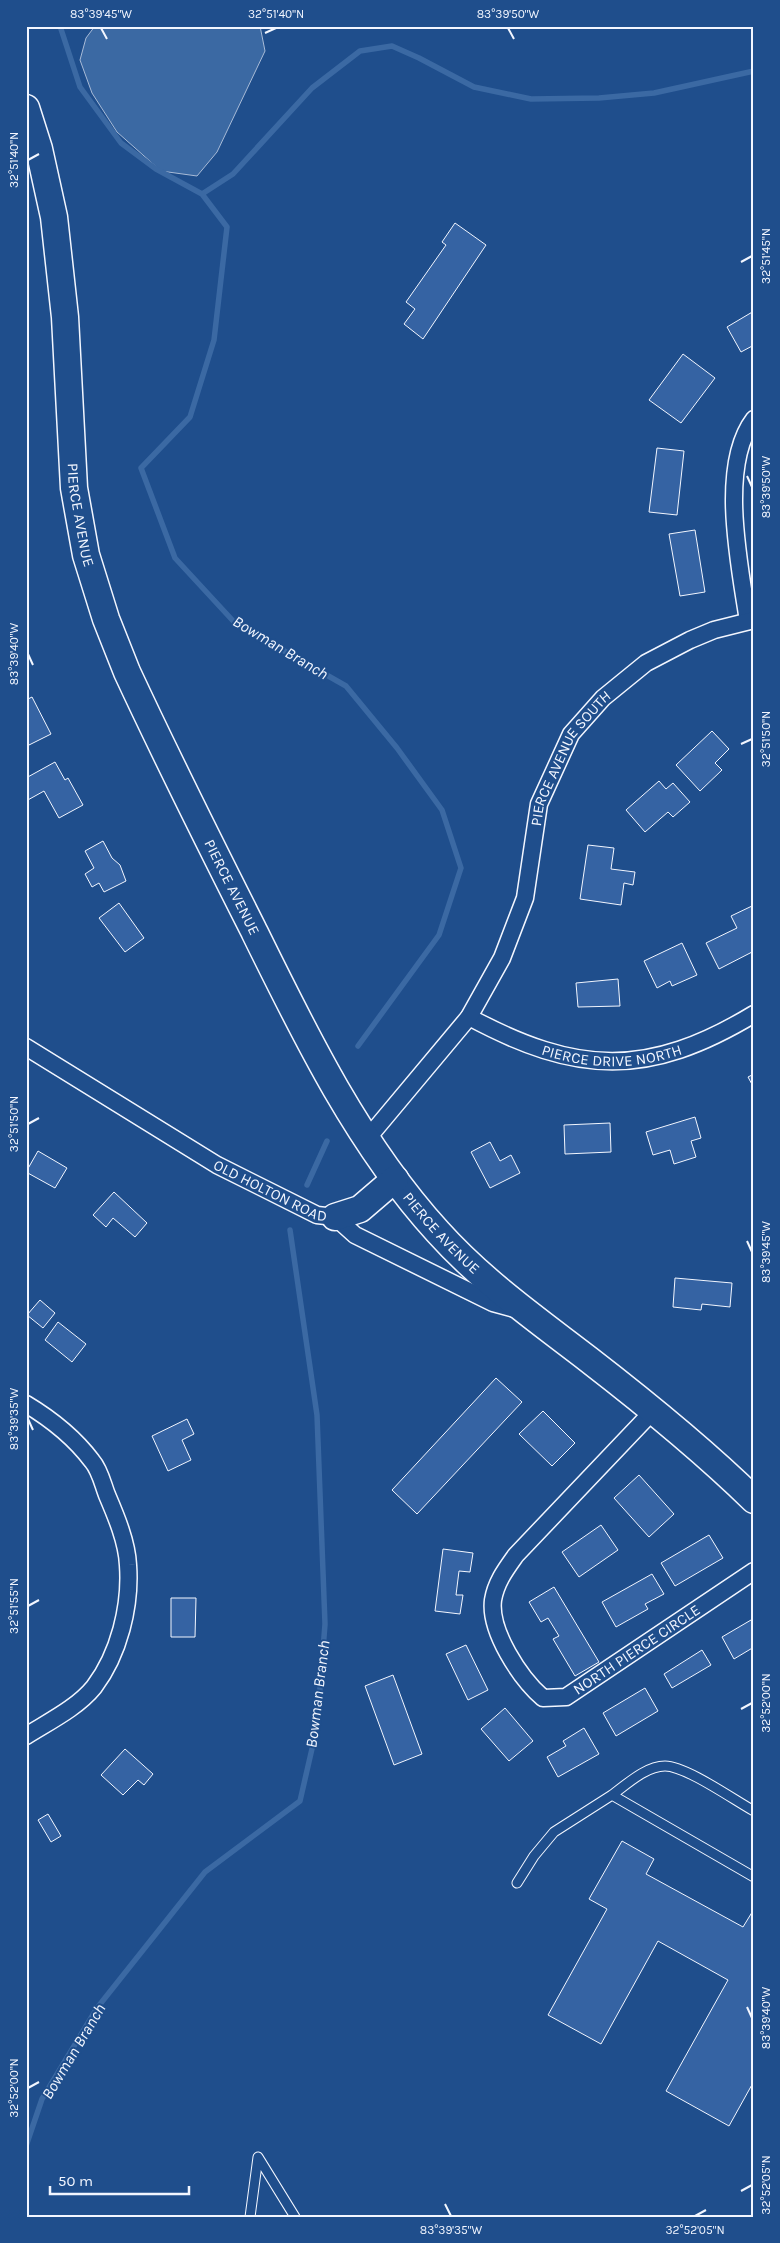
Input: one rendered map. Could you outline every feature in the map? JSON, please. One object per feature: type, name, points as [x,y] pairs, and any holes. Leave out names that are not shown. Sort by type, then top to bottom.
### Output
[{"type":"main road","name":"PIERCE AVENUE","points":[[26,108],[39,149],[54,217],[65,317],[74,488],[86,555],[106,619],[127,672],[298,1019],[340,1096],[367,1139],[395,1179],[438,1232],[524,1312],[653,1411],[716,1463],[754,1500]]},
{"type":"main road","points":[[335,1217],[360,1209],[395,1179]]},
{"type":"street","name":"PIERCE AVENUE SOUTH","points":[[367,1139],[469,1017],[502,958],[525,898],[539,804],[571,734],[603,698],[646,663],[690,640],[751,620],[735,520],[735,474],[746,432],[754,419]]},
{"type":"street","name":"PIERCE DRIVE NORTH","points":[[469,1017],[510,1039],[537,1049],[574,1059],[605,1061],[657,1057],[696,1045],[754,1014]]},
{"type":"street","name":"OLD HOLTON ROAD","points":[[26,1047],[217,1165],[317,1215],[335,1217],[355,1235],[493,1303],[524,1312]]},
{"type":"street","points":[[26,1404],[48,1418],[94,1462],[117,1518],[128,1564],[125,1610],[118,1640],[105,1670],[92,1689],[70,1708],[26,1736]]},
{"type":"street","name":"NORTH PIERCE CIRCLE","points":[[653,1411],[516,1555],[500,1577],[493,1600],[493,1619],[509,1655],[530,1686],[543,1698],[566,1697],[754,1571]]},
{"type":"lane","points":[[517,1883],[534,1856],[554,1832],[612,1795],[640,1774],[664,1766],[681,1768],[754,1811]]},
{"type":"lane","points":[[612,1795],[754,1876]]},
{"type":"lane","points":[[250,2217],[258,2157],[295,2217]]},
{"type":"water","points":[[95,26],[260,26],[265,51],[217,152],[197,176],[161,171],[117,132],[92,93],[80,60],[86,38]]},
{"type":"building","points":[[455,223],[486,245],[423,339],[404,324],[415,309],[406,302],[446,245],[442,242]]},
{"type":"building","points":[[754,311],[754,345],[741,352],[727,327]]},
{"type":"building","points":[[683,354],[715,378],[681,423],[649,400]]},
{"type":"building","points":[[657,448],[684,451],[677,515],[649,512]]},
{"type":"building","points":[[695,530],[705,592],[680,596],[669,534]]},
{"type":"building","points":[[32,697],[51,734],[29,745],[26,741],[26,700]]},
{"type":"building","points":[[712,731],[729,749],[715,763],[722,770],[700,791],[676,765]]},
{"type":"building","points":[[55,762],[65,780],[68,778],[83,805],[59,818],[44,791],[26,801],[26,778]]},
{"type":"building","points":[[659,781],[666,789],[673,783],[690,802],[673,817],[668,812],[645,832],[626,810]]},
{"type":"building","points":[[103,841],[112,858],[120,865],[126,881],[104,892],[99,883],[92,887],[85,874],[94,868],[85,851]]},
{"type":"building","points":[[588,845],[614,848],[611,869],[635,872],[633,885],[624,883],[621,905],[580,899]]},
{"type":"building","points":[[119,903],[144,938],[125,952],[99,918]]},
{"type":"building","points":[[752,906],[754,951],[719,969],[706,943],[737,928],[731,916]]},
{"type":"building","points":[[682,943],[697,975],[672,986],[670,981],[657,988],[644,961]]},
{"type":"building","points":[[618,979],[620,1006],[578,1007],[576,983]]},
{"type":"building","points":[[754,1074],[754,1088],[748,1077]]},
{"type":"building","points":[[695,1117],[701,1138],[691,1141],[696,1157],[674,1164],[670,1150],[653,1155],[646,1132]]},
{"type":"building","points":[[610,1123],[611,1152],[565,1154],[564,1125]]},
{"type":"building","points":[[490,1142],[500,1161],[511,1155],[520,1173],[490,1188],[471,1152]]},
{"type":"building","points":[[38,1151],[67,1168],[55,1188],[26,1172]]},
{"type":"building","points":[[114,1192],[147,1223],[135,1237],[113,1218],[106,1227],[93,1215]]},
{"type":"building","points":[[675,1278],[732,1283],[730,1307],[702,1304],[701,1310],[673,1307]]},
{"type":"building","points":[[40,1300],[55,1313],[43,1328],[27,1315]]},
{"type":"building","points":[[58,1322],[86,1344],[72,1362],[45,1340]]},
{"type":"building","points":[[496,1378],[522,1402],[417,1514],[392,1490]]},
{"type":"building","points":[[543,1411],[575,1443],[552,1466],[519,1434]]},
{"type":"building","points":[[187,1419],[194,1434],[182,1440],[191,1460],[168,1471],[152,1436]]},
{"type":"building","points":[[639,1475],[674,1514],[649,1537],[614,1498]]},
{"type":"building","points":[[601,1525],[618,1550],[579,1577],[562,1552]]},
{"type":"building","points":[[709,1535],[723,1558],[675,1586],[661,1563]]},
{"type":"building","points":[[443,1549],[473,1553],[470,1572],[459,1571],[456,1595],[463,1595],[460,1614],[435,1611]]},
{"type":"building","points":[[652,1574],[664,1594],[645,1604],[648,1609],[616,1627],[602,1602]]},
{"type":"building","points":[[554,1587],[599,1662],[575,1676],[553,1639],[559,1636],[548,1618],[541,1622],[529,1602]]},
{"type":"building","points":[[171,1598],[196,1598],[195,1637],[171,1637]]},
{"type":"building","points":[[751,1620],[754,1625],[754,1647],[734,1659],[722,1637]]},
{"type":"building","points":[[466,1645],[488,1690],[468,1700],[446,1654]]},
{"type":"building","points":[[702,1650],[711,1665],[672,1688],[664,1674]]},
{"type":"building","points":[[393,1675],[422,1754],[394,1765],[365,1686]]},
{"type":"building","points":[[645,1688],[658,1711],[616,1736],[603,1713]]},
{"type":"building","points":[[505,1708],[533,1741],[509,1761],[481,1729]]},
{"type":"building","points":[[584,1728],[599,1754],[558,1777],[547,1757],[566,1746],[563,1741]]},
{"type":"building","points":[[125,1749],[153,1774],[144,1785],[138,1780],[123,1795],[101,1775]]},
{"type":"building","points":[[48,1814],[61,1836],[51,1842],[38,1820]]},
{"type":"building","points":[[622,1841],[654,1859],[646,1874],[743,1927],[754,1909],[754,2081],[729,2126],[666,2091],[728,1980],[658,1941],[601,2044],[548,2015],[607,1909],[589,1899]]},
{"type":"waterway","name":"Bowman Branch","points":[[60,26],[80,87],[121,143],[156,169],[202,194],[227,227],[214,340],[190,417],[141,468],[175,558],[235,623],[346,686],[397,748],[442,810],[461,868],[439,935],[358,1046]]},
{"type":"waterway","points":[[202,194],[233,174],[312,88],[360,51],[392,46],[474,87],[531,99],[599,98],[654,93],[754,71]]},
{"type":"waterway","name":"Bowman Branch","points":[[307,1185],[327,1141]]},
{"type":"waterway","name":"Bowman Branch","points":[[26,2146],[42,2099],[97,2008],[205,1872],[300,1801],[317,1727],[325,1624],[317,1415],[290,1230]]}]
